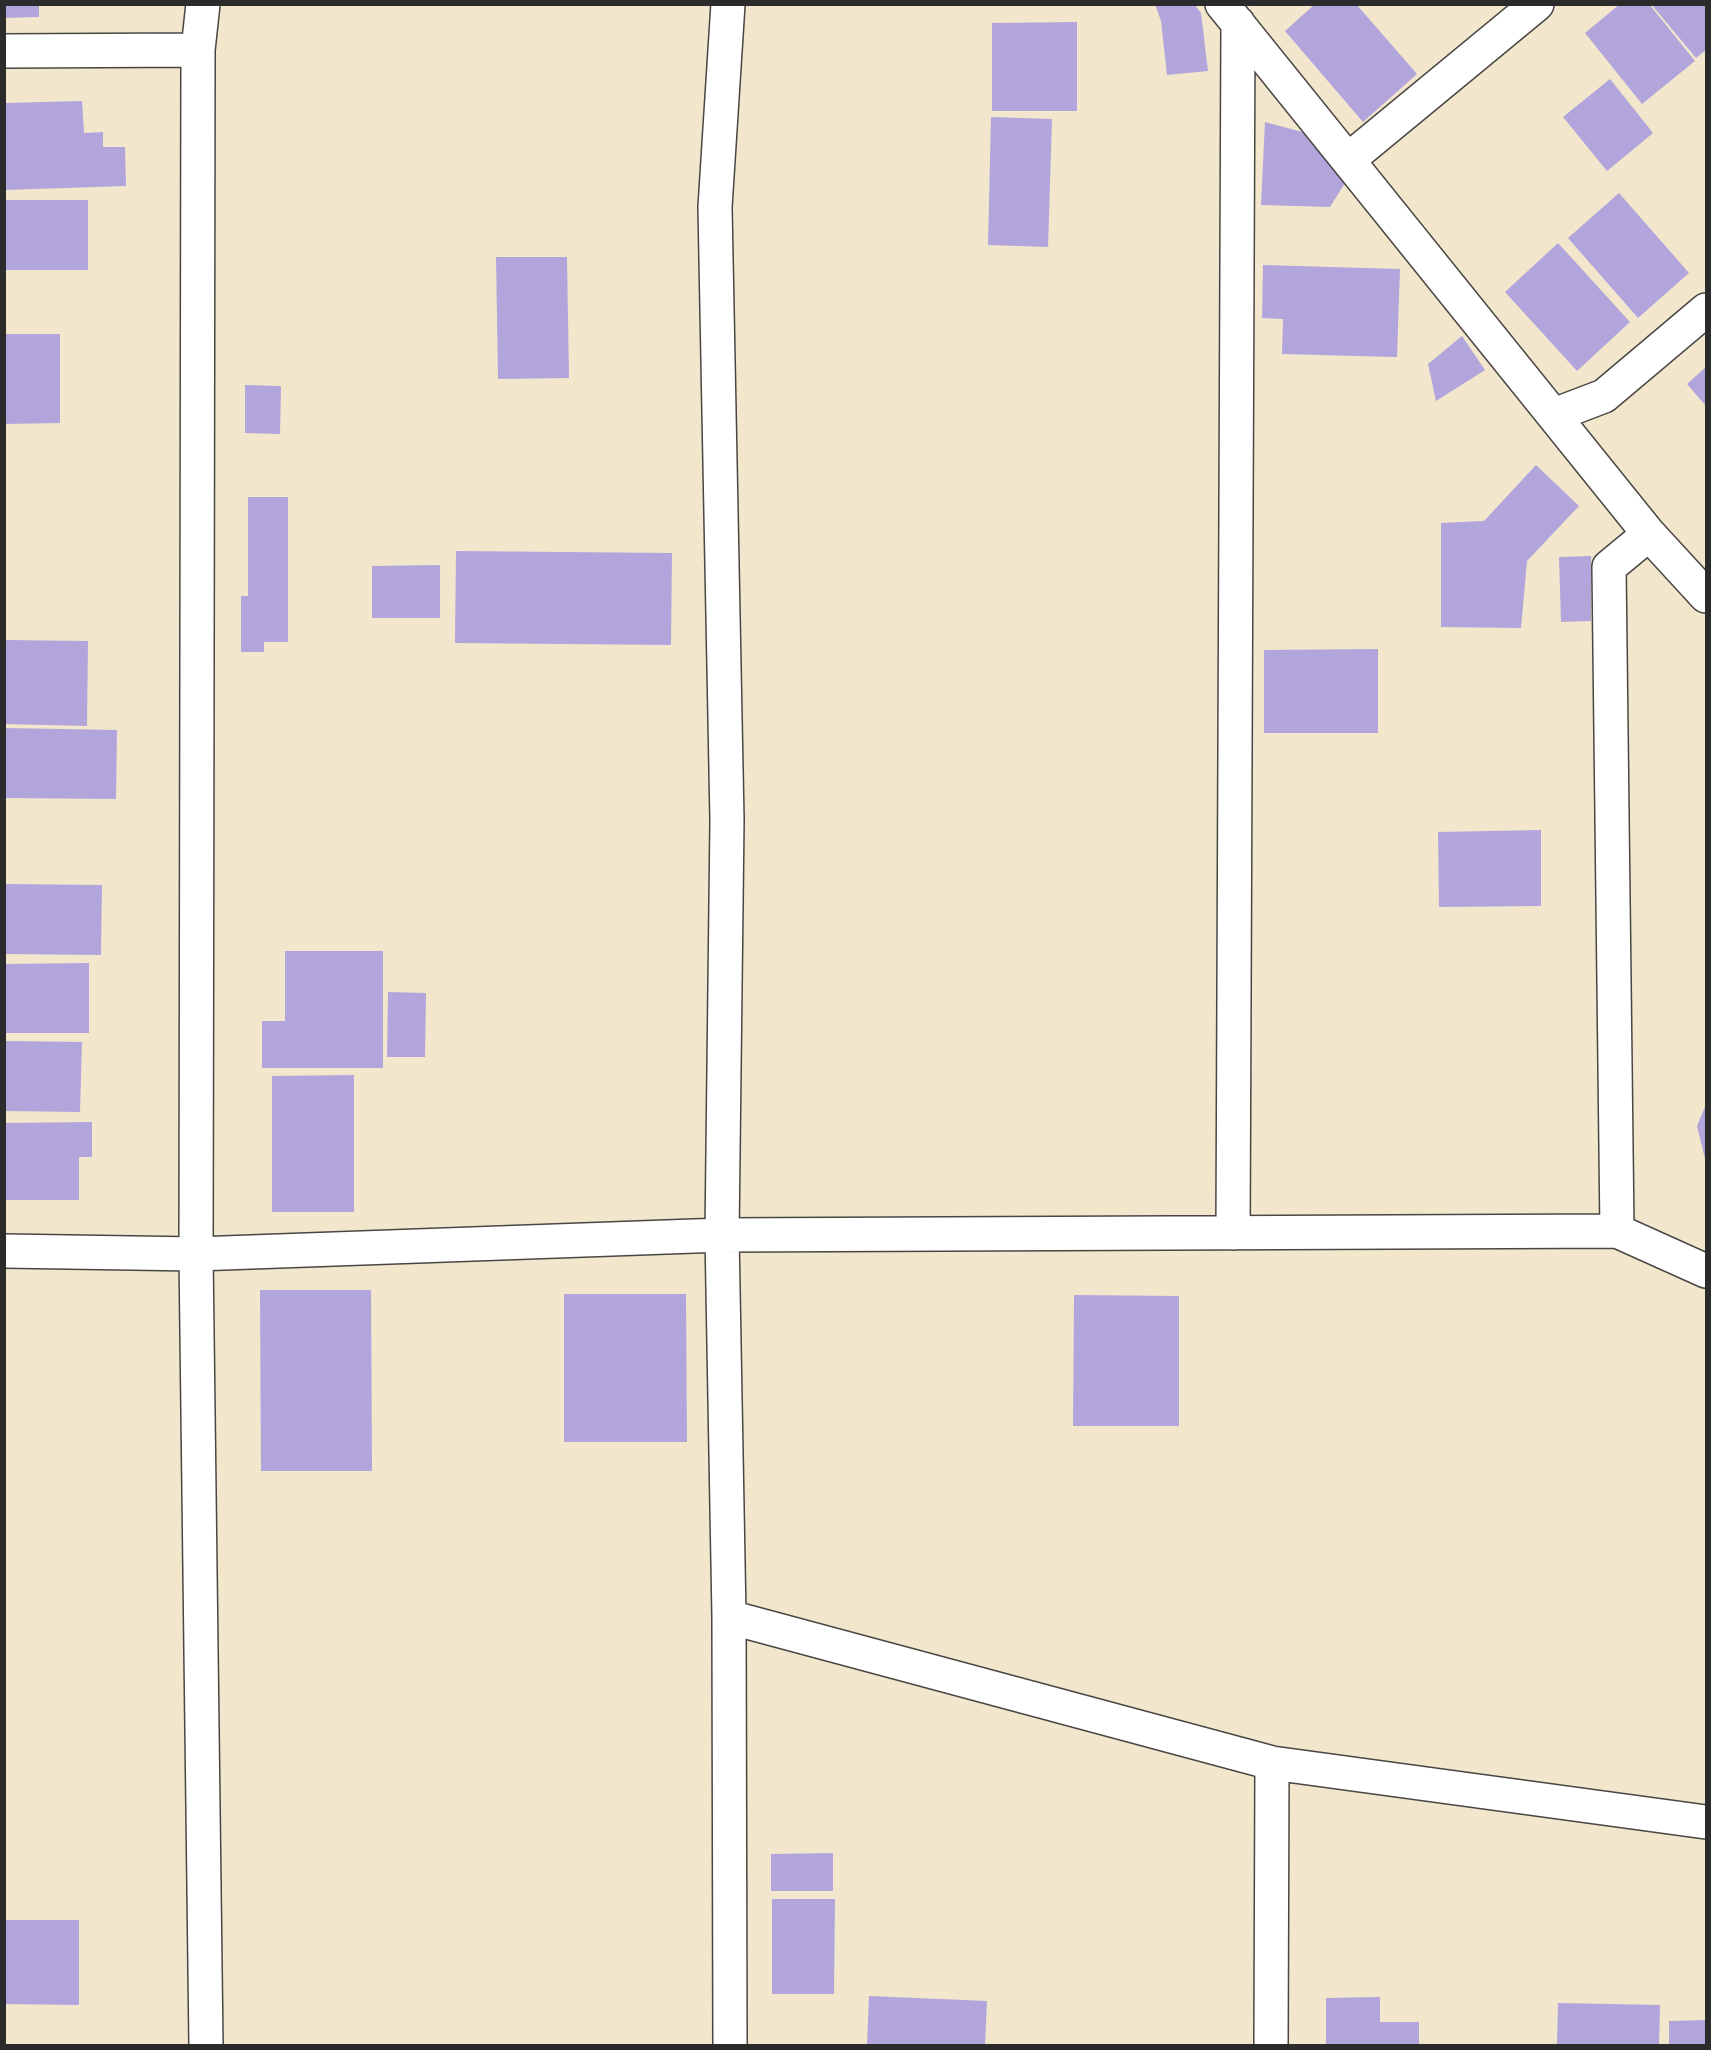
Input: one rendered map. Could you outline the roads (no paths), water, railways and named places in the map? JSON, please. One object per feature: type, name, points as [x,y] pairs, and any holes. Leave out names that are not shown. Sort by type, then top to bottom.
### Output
[{"type":"street","points":[[202,4],[198,50],[196,1254],[206,2046]]},
{"type":"street","points":[[728,4],[715,207],[727,820],[722,1235],[729,1617],[730,2046]]},
{"type":"street","points":[[1348,160],[1537,4]]},
{"type":"street","points":[[1230,14],[1233,1233]]},
{"type":"street","points":[[1230,14],[1649,534],[1707,596]]},
{"type":"street","points":[[4,51],[198,50]]},
{"type":"street","points":[[1554,416],[1604,396],[1707,310]]},
{"type":"street","points":[[1617,1231],[1609,567],[1649,534]]},
{"type":"street","points":[[4,1251],[196,1254],[722,1235],[1617,1231],[1707,1271]]},
{"type":"street","points":[[729,1617],[1272,1763],[1707,1822]]},
{"type":"street","points":[[1271,2046],[1272,1763]]}]
